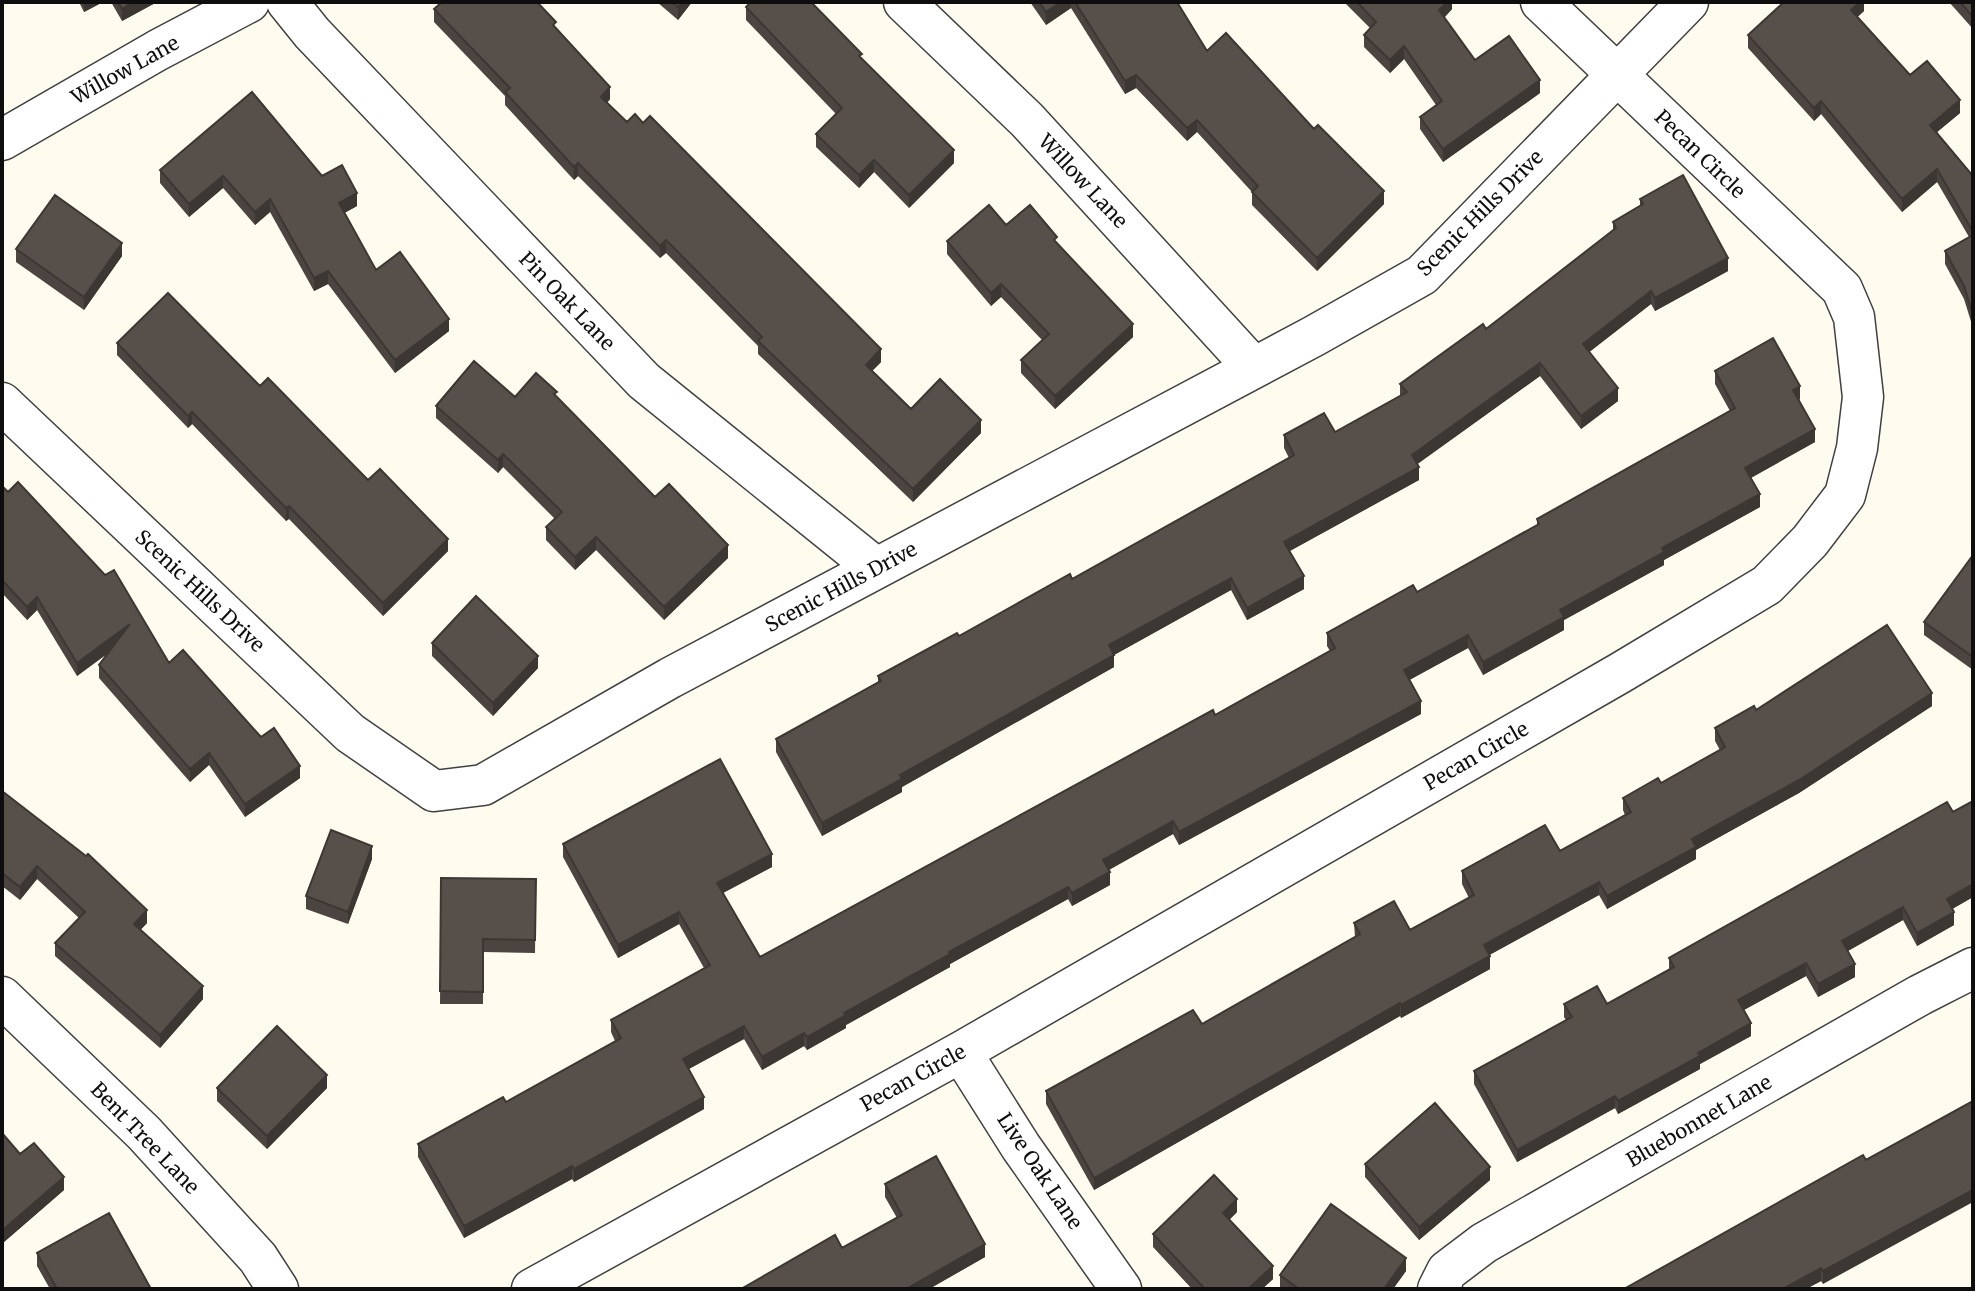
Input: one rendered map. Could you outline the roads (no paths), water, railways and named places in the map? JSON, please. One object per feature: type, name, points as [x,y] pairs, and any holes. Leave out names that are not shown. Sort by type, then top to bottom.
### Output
[{"type":"street","name":"Willow Lane","points":[[2,140],[158,50],[249,2]]},
{"type":"street","name":"Pin Oak Lane","points":[[287,2],[312,33],[644,381],[876,568]]},
{"type":"street","name":"Willow Lane","points":[[904,2],[1027,120],[1254,368]]},
{"type":"street","name":"Pecan Circle","points":[[532,1289],[961,1052],[1620,673],[1767,585],[1810,541],[1845,495],[1857,448],[1863,397],[1854,317],[1842,289],[1541,2]]},
{"type":"street","name":"Scenic Hills Drive","points":[[2,403],[350,733],[434,791],[483,785],[670,678],[1254,368],[1422,275],[1688,2]]},
{"type":"street","name":"Bluebonnet Lane","points":[[1438,1289],[1447,1271],[1484,1243],[1920,995],[1973,968]]},
{"type":"street","name":"Bent Tree Lane","points":[[2,997],[144,1133],[258,1258],[278,1289]]},
{"type":"street","name":"Live Oak Lane","points":[[961,1052],[1021,1147],[1121,1289]]}]
